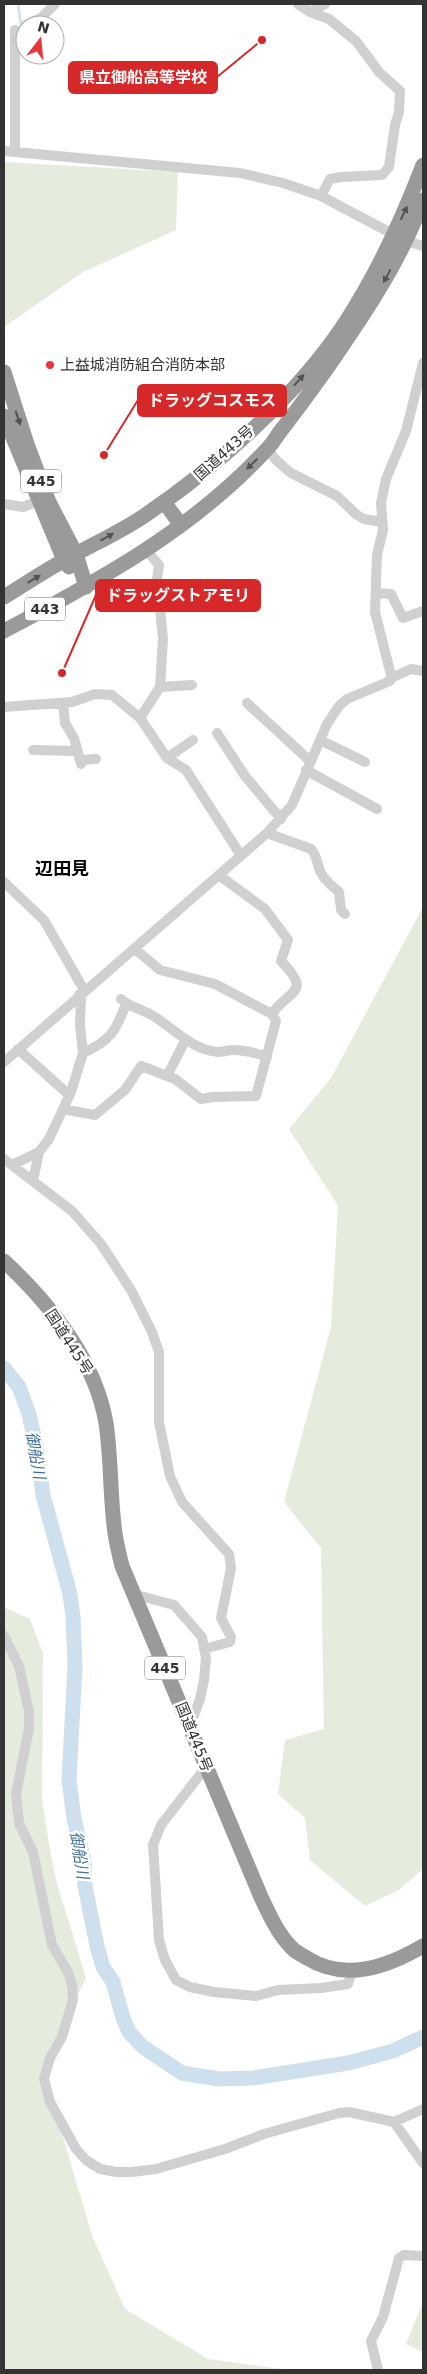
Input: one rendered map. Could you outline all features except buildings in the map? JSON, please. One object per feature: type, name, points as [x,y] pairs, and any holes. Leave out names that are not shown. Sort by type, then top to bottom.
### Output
[{"type":"highway","name":"国道443号","points":[[4,631],[86,588],[146,550],[223,492],[268,449],[308,397],[379,290],[400,238],[423,165]]},
{"type":"highway","name":"国道443号","points":[[4,597],[70,557],[142,517],[194,480],[249,431],[272,409],[320,356],[338,332],[380,264],[400,238],[423,200]]},
{"type":"highway","name":"445","points":[[4,372],[28,447],[70,557]]},
{"type":"highway","name":"445","points":[[4,416],[38,501],[86,588]]},
{"type":"highway","points":[[249,431],[268,449]]},
{"type":"highway","points":[[164,502],[181,525]]},
{"type":"highway","name":"国道445号","points":[[4,1261],[35,1290],[84,1359],[97,1388],[106,1422],[114,1527],[122,1566],[261,1897],[274,1922],[291,1947],[320,1966],[352,1972],[390,1963],[423,1946]]},
{"type":"street","points":[[44,15],[55,4]]},
{"type":"street","points":[[298,4],[310,12],[328,19],[356,41],[379,72],[400,91],[399,112],[394,125],[389,168],[382,176],[341,177],[330,180],[321,196]]},
{"type":"street","points":[[310,12],[325,4]]},
{"type":"street","points":[[4,36],[15,30]]},
{"type":"street","points":[[15,65],[15,152]]},
{"type":"street","points":[[4,151],[240,173],[283,183],[321,196],[400,238],[423,246]]},
{"type":"street","points":[[391,678],[375,612],[378,555],[383,530],[381,503],[386,479],[406,430],[423,369]]},
{"type":"street","points":[[268,449],[277,462],[291,473],[330,492],[364,519],[382,522]]},
{"type":"street","points":[[4,504],[23,507],[38,501]]},
{"type":"street","points":[[140,718],[160,687],[163,639],[157,579],[159,565],[146,550]]},
{"type":"street","points":[[376,593],[391,594],[403,618],[423,611]]},
{"type":"street","points":[[4,1062],[220,876],[240,854],[267,833],[281,819],[299,791],[308,765],[332,714],[347,699],[382,686],[391,678],[411,669],[423,671]]},
{"type":"street","points":[[160,687],[192,685]]},
{"type":"street","points":[[4,707],[63,703],[104,693],[112,695],[140,718],[167,758],[186,770],[240,854]]},
{"type":"street","points":[[63,703],[65,723],[74,738],[79,758]]},
{"type":"street","points":[[247,703],[308,765],[377,809]]},
{"type":"street","points":[[217,733],[245,776],[281,819]]},
{"type":"street","points":[[167,758],[194,740]]},
{"type":"street","points":[[320,740],[365,762]]},
{"type":"street","points":[[33,750],[96,759]]},
{"type":"street","points":[[267,833],[311,850],[316,855],[321,874],[328,884],[339,892],[341,910],[345,914]]},
{"type":"street","points":[[220,876],[265,909],[288,940],[282,961],[295,975],[297,986],[293,993],[272,1014]]},
{"type":"street","points":[[4,882],[44,920],[82,993],[80,1025],[83,1053],[63,1109],[49,1139],[39,1152],[33,1182]]},
{"type":"street","points":[[63,1109],[95,1115],[125,1090],[141,1066],[175,1079],[201,1099],[213,1097],[254,1097],[276,1021],[272,1014],[215,984],[160,970],[135,949]]},
{"type":"street","points":[[83,1053],[100,1046],[110,1038],[119,1023],[123,1001],[149,1013],[186,1039],[219,1052],[234,1050],[267,1057]]},
{"type":"street","points":[[166,1076],[186,1039]]},
{"type":"street","points":[[18,1049],[69,1095]]},
{"type":"street","points":[[8,1162],[39,1152]]},
{"type":"street","points":[[8,1162],[72,1211],[101,1244],[132,1290],[152,1332],[159,1352],[160,1422],[170,1476],[182,1502],[229,1554],[231,1568],[221,1618],[231,1637],[230,1642],[204,1649]]},
{"type":"street","points":[[133,1594],[174,1604],[202,1637],[206,1658],[204,1680],[190,1726]]},
{"type":"street","points":[[4,1636],[19,1666],[29,1712],[29,1728],[16,1794],[19,1823],[33,1852],[52,1945],[68,1972],[72,1984],[73,2000],[62,2037],[50,2058],[44,2079],[50,2102],[76,2149],[86,2160],[100,2168],[117,2172],[132,2172],[156,2169],[225,2149],[264,2134],[339,2113],[349,2112],[394,2122],[423,2108]]},
{"type":"street","points":[[206,1767],[162,1825],[153,1845],[159,1940],[176,1980],[190,1987],[214,1992],[256,1996],[278,1990],[322,1988],[348,1984],[352,1972]]},
{"type":"street","points":[[394,2122],[423,2163]]},
{"type":"street","points":[[378,2370],[371,2341],[383,2317],[400,2258],[404,2254],[423,2256]]},
{"type":"shaded area","points":[[4,162],[178,172],[176,230],[83,272],[4,327]]},
{"type":"shaded area","points":[[423,907],[423,1869],[399,1890],[365,1906],[310,1860],[305,1818],[278,1794],[285,1740],[324,1729],[321,1548],[284,1502],[331,1327],[338,1206],[289,1129],[331,1078]]},
{"type":"shaded area","points":[[4,1607],[30,1619],[43,1653],[42,1799],[56,1880],[86,1978],[42,2067],[93,2238],[125,2309],[208,2359],[290,2370],[4,2370]]},
{"type":"shaded area","points":[[423,2302],[423,2352],[406,2344]]},
{"type":"waterway","points":[[18,4],[20,15]]},
{"type":"waterway","name":"御船川","points":[[4,1368],[19,1387],[29,1414],[37,1450],[43,1495],[70,1594],[75,1666],[69,1779],[74,1819],[84,1861],[85,1886],[97,1946],[103,1967],[113,1982],[129,2032],[143,2047],[182,2073],[219,2079],[253,2078],[348,2063],[393,2051],[423,2037]]},
{"type":"place","name":"県立御船高等学校","points":[[262,40]]},
{"type":"place","name":"上益城消防組合消防本部","points":[[50,365]]},
{"type":"place","name":"ドラッグコスモス","points":[[104,455]]},
{"type":"place","name":"ドラッグストアモリ","points":[[62,673]]},
{"type":"district","name":"辺田見","points":[[62,869]]}]
